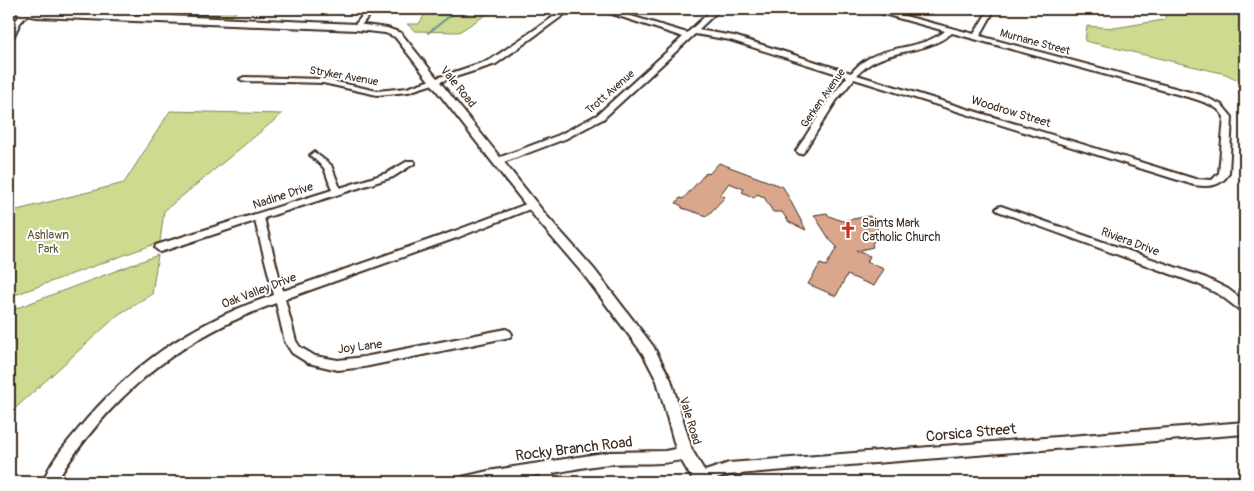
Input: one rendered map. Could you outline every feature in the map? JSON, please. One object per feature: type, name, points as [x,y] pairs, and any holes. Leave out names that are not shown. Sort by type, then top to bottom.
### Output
[{"type":"main road","name":"Vale Road","points":[[9,10],[26,13],[357,27],[387,31],[398,36],[532,205],[589,272],[648,350],[664,380],[685,453],[702,480]]},
{"type":"street","points":[[357,27],[371,9]]},
{"type":"street","name":"Stryker Avenue","points":[[244,78],[323,82],[377,93],[408,90],[436,82],[499,58],[569,9]]},
{"type":"street","name":"Woodrow Street","points":[[602,9],[690,33],[731,38],[1194,182],[1214,183],[1222,179],[1224,173],[1228,117],[1220,107],[1194,96]]},
{"type":"street","name":"Trott Avenue","points":[[498,160],[562,137],[590,123],[612,107],[716,9]]},
{"type":"street","name":"Murnane Street","points":[[871,9],[1194,96]]},
{"type":"street","points":[[976,37],[992,9]]},
{"type":"street","points":[[9,38],[17,22],[26,13]]},
{"type":"street","name":"Gerken Avenue","points":[[800,151],[857,68],[873,59],[930,45],[951,30]]},
{"type":"street","points":[[314,156],[323,161],[328,167],[337,192]]},
{"type":"street","name":"Nadine Drive","points":[[160,248],[390,176],[411,163]]},
{"type":"street","name":"Oak Valley Drive","points":[[49,482],[92,422],[123,389],[143,371],[204,329],[247,309],[481,226],[532,205]]},
{"type":"street","name":"Riviera Drive","points":[[1001,209],[1202,281],[1224,292],[1245,308]]},
{"type":"street","name":"Joy Lane","points":[[259,217],[278,298],[291,342],[303,356],[324,363],[338,365],[358,363],[506,334]]},
{"type":"street","name":"Corsica Street","points":[[702,480],[729,469],[1245,428]]},
{"type":"street","name":"Rocky Branch Road","points":[[467,482],[610,458],[665,457],[685,453]]},
{"type":"street","points":[[546,468],[548,482]]},
{"type":"green space","points":[[198,9],[239,9],[232,16],[193,14]]},
{"type":"green space","points":[[428,9],[495,9],[459,32],[415,31],[407,24],[419,24]]},
{"type":"green space","points":[[1161,9],[1245,9],[1245,84],[1226,74],[1085,41],[1087,26],[1114,28],[1164,20],[1167,13]]},
{"type":"green space","name":"Ashlawn Park","points":[[170,111],[282,114],[164,211],[160,242],[9,297],[9,212],[124,183]]},
{"type":"green space","name":"Ashlawn Park","points":[[158,255],[152,294],[119,314],[9,414],[9,311]]},
{"type":"building","points":[[719,163],[783,187],[806,230],[789,222],[782,212],[773,212],[764,197],[757,194],[754,198],[742,192],[744,189],[729,183],[720,195],[725,197],[707,216],[682,208],[682,206],[676,203],[680,198],[683,199],[706,173],[709,174]]},
{"type":"building","points":[[827,213],[829,216],[842,221],[870,216],[879,231],[872,244],[873,247],[856,251],[870,256],[867,262],[884,269],[874,286],[847,275],[836,296],[808,284],[820,264],[826,266],[837,247],[830,240],[814,215]]},
{"type":"waterway","points":[[428,33],[455,12],[456,9]]},
{"type":"place","name":"Saints Mark Catholic Church","points":[[848,230]]}]
